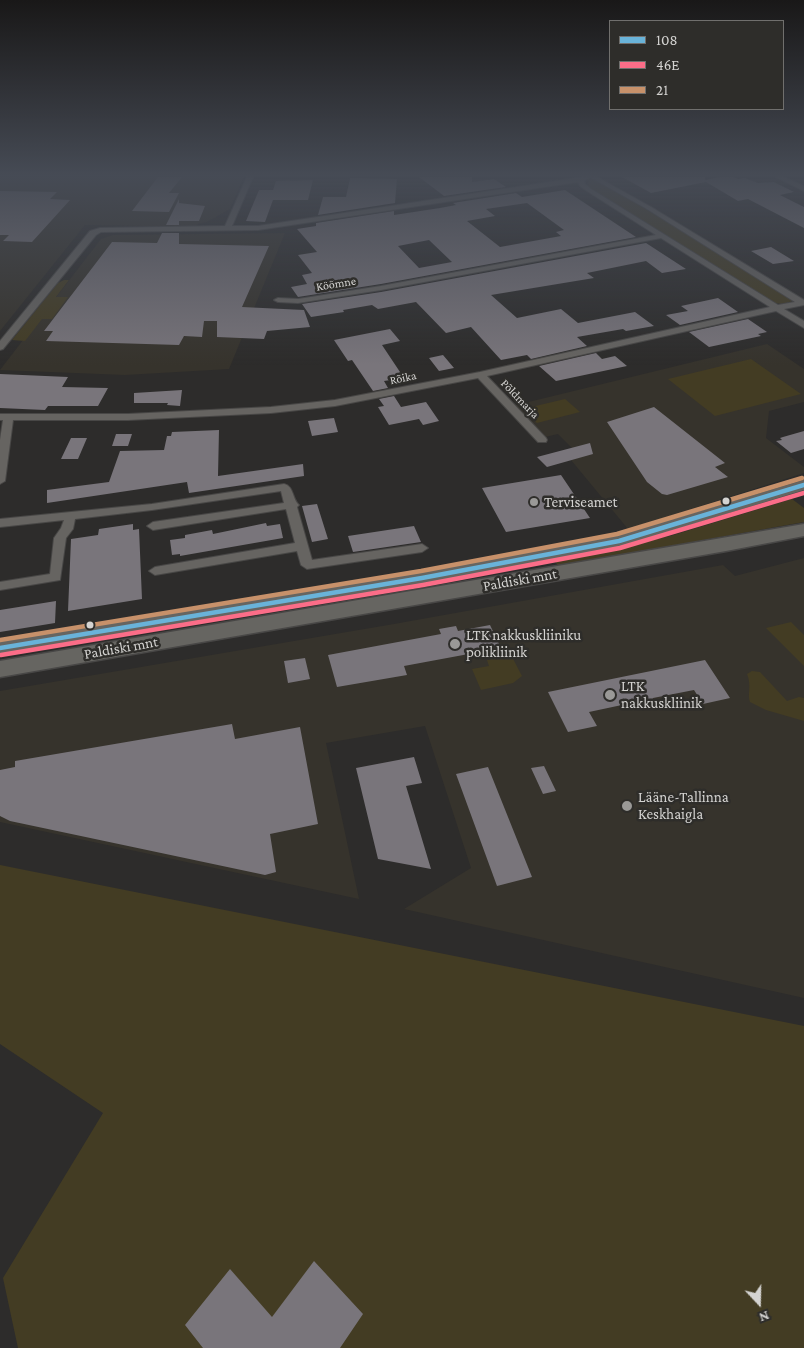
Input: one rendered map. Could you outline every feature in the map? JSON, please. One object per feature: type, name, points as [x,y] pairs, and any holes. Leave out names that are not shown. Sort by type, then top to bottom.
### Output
[{"type":"main road","name":"Paldiski mnt","points":[[0,648],[422,578],[619,541],[664,529],[804,485]]},
{"type":"main road","name":"Paldiski mnt","points":[[0,670],[804,530]]},
{"type":"street","points":[[0,347],[88,240]]},
{"type":"street","name":"Köömne","points":[[278,300],[298,301],[381,288],[641,240]]},
{"type":"street","points":[[668,240],[804,325]]},
{"type":"street","points":[[701,240],[803,302]]},
{"type":"street","name":"Rõika","points":[[4,417],[128,418],[271,410],[335,403],[480,375],[803,302]]},
{"type":"street","name":"Põldmarja","points":[[480,375],[542,440]]},
{"type":"street","points":[[0,481],[4,417]]},
{"type":"street","points":[[0,523],[70,517],[284,487],[293,506],[307,565],[422,548]]},
{"type":"street","points":[[154,526],[293,506]]},
{"type":"street","points":[[0,586],[56,577],[60,538],[67,529],[70,517]]},
{"type":"street","points":[[155,571],[302,546]]},
{"type":"shaded area","points":[[0,240],[73,240],[0,331]]},
{"type":"shaded area","points":[[100,240],[282,240],[229,369],[125,375],[0,370]]},
{"type":"shaded area","points":[[673,240],[697,240],[786,294],[793,301],[782,304],[775,303]]},
{"type":"shaded area","points":[[69,280],[56,297],[68,297],[52,319],[42,319],[25,341],[12,340],[58,283]]},
{"type":"shaded area","points":[[767,344],[804,369],[804,402],[769,411],[766,438],[804,467],[804,473],[628,529],[571,460],[581,457],[558,434],[545,437],[512,406]]},
{"type":"shaded area","points":[[751,359],[801,394],[715,416],[668,379]]},
{"type":"shaded area","points":[[565,399],[580,412],[537,423],[523,409]]},
{"type":"shaded area","points":[[792,499],[804,508],[804,522],[558,566],[555,561],[670,536]]},
{"type":"shaded area","name":"Lääne-Tallinna Keskhaigla","points":[[804,558],[804,998],[404,909],[471,868],[425,726],[326,743],[359,899],[0,822],[0,691],[394,624],[723,565],[735,576]]},
{"type":"shaded area","points":[[791,622],[804,635],[804,666],[766,628]]},
{"type":"shaded area","points":[[511,655],[522,676],[513,683],[481,690],[472,669],[489,666],[487,660]]},
{"type":"shaded area","points":[[752,671],[760,672],[787,701],[799,697],[804,698],[804,721],[766,710],[750,702],[747,674]]},
{"type":"shaded area","points":[[0,865],[804,1026],[804,1348],[18,1348],[3,1278],[103,1113],[0,1044]]},
{"type":"building","points":[[4,240],[34,240],[32,242],[3,241]]},
{"type":"building","points":[[159,240],[179,240],[179,244],[269,246],[242,307],[304,310],[310,327],[267,331],[264,339],[217,337],[217,321],[204,321],[202,337],[184,336],[179,345],[46,341],[53,331],[44,331],[112,242],[157,243]]},
{"type":"building","points":[[306,240],[491,240],[500,247],[539,240],[620,240],[381,284],[298,297],[291,287],[307,284],[302,275],[312,273],[298,255],[317,252]],"holes":[[[429,240],[452,262],[419,268],[398,246]]]},
{"type":"building","points":[[646,243],[686,269],[662,273],[646,261],[587,273],[594,278],[491,295],[517,318],[561,309],[578,323],[635,312],[654,326],[577,337],[587,346],[531,359],[527,355],[501,360],[471,327],[446,333],[416,302],[378,309],[372,305],[311,317],[302,304],[381,292]]},
{"type":"building","points":[[771,247],[794,261],[773,264],[751,251]]},
{"type":"building","points":[[718,298],[738,312],[680,325],[666,315],[688,311],[681,306]]},
{"type":"building","points":[[748,319],[767,332],[758,334],[761,336],[709,347],[689,332]]},
{"type":"building","points":[[390,329],[400,341],[382,345],[404,378],[384,381],[388,388],[373,391],[352,360],[348,361],[334,340]]},
{"type":"building","points":[[596,353],[602,359],[615,356],[627,366],[556,381],[539,366]]},
{"type":"building","points":[[443,355],[454,368],[439,371],[429,358]]},
{"type":"building","points":[[0,374],[68,377],[62,387],[108,388],[98,406],[48,406],[45,410],[0,408]]},
{"type":"building","points":[[182,390],[180,406],[167,405],[168,403],[134,403],[134,393]]},
{"type":"building","points":[[394,396],[401,407],[426,402],[439,421],[423,425],[419,419],[389,425],[378,407],[384,406],[379,399]]},
{"type":"building","points":[[654,407],[725,463],[715,467],[728,477],[667,495],[662,494],[647,482],[607,422]]},
{"type":"building","points":[[334,418],[338,432],[312,436],[308,421]]},
{"type":"building","points":[[219,430],[218,476],[303,464],[304,476],[189,493],[187,482],[47,503],[47,490],[109,482],[120,451],[164,450],[167,436],[171,436],[172,432]]},
{"type":"building","points":[[804,431],[804,449],[791,453],[776,441],[782,440],[780,438]]},
{"type":"building","points":[[116,434],[132,434],[128,446],[112,446]]},
{"type":"building","points":[[71,438],[87,438],[78,459],[61,459]]},
{"type":"building","points":[[590,443],[593,454],[547,467],[537,457]]},
{"type":"building","points":[[561,475],[590,518],[506,532],[482,488]]},
{"type":"building","points":[[317,504],[328,539],[312,542],[302,506]]},
{"type":"building","points":[[266,523],[267,526],[280,524],[283,538],[180,556],[180,554],[172,555],[170,540],[185,538],[185,535],[212,530],[213,534]]},
{"type":"building","points":[[133,524],[133,530],[139,529],[142,599],[68,611],[71,539],[98,535],[99,529]]},
{"type":"building","points":[[414,526],[421,542],[353,552],[348,536]]},
{"type":"building","points":[[56,601],[55,623],[0,632],[0,610]]},
{"type":"building","points":[[490,625],[501,648],[404,666],[407,675],[337,687],[328,655],[441,634],[439,629],[456,626],[458,631]]},
{"type":"building","points":[[305,658],[310,679],[288,683],[284,661]]},
{"type":"building","name":"LTK nakkuskliinik","points":[[705,660],[730,698],[703,704],[694,690],[653,698],[650,707],[644,708],[636,702],[589,712],[597,726],[568,732],[548,692]]},
{"type":"building","points":[[232,724],[235,739],[300,727],[318,824],[270,834],[276,872],[265,875],[10,821],[0,816],[0,770],[15,767],[15,761]]},
{"type":"building","points":[[414,757],[422,783],[406,786],[431,869],[378,859],[356,768]]},
{"type":"building","points":[[544,766],[556,791],[543,794],[531,768]]},
{"type":"building","points":[[488,767],[532,877],[497,886],[456,774]]},
{"type":"building","points":[[314,1261],[363,1314],[340,1348],[203,1348],[185,1325],[230,1269],[272,1317]]},
{"type":"transit line","name":"21","points":[[0,640],[421,571],[617,534],[802,478]]},
{"type":"transit line","name":"108","points":[[0,648],[422,578],[619,541],[804,485]]},
{"type":"transit line","name":"46E","points":[[1,655],[423,585],[620,548],[804,493]]},
{"type":"place","name":"Terviseamet","points":[[534,502]]},
{"type":"place","name":"LTK nakkuskliiniku polikliinik","points":[[455,644]]},
{"type":"place","name":"LTK nakkuskliinik","points":[[610,695]]},
{"type":"place","name":"Lääne-Tallinna Keskhaigla","points":[[627,806]]}]
